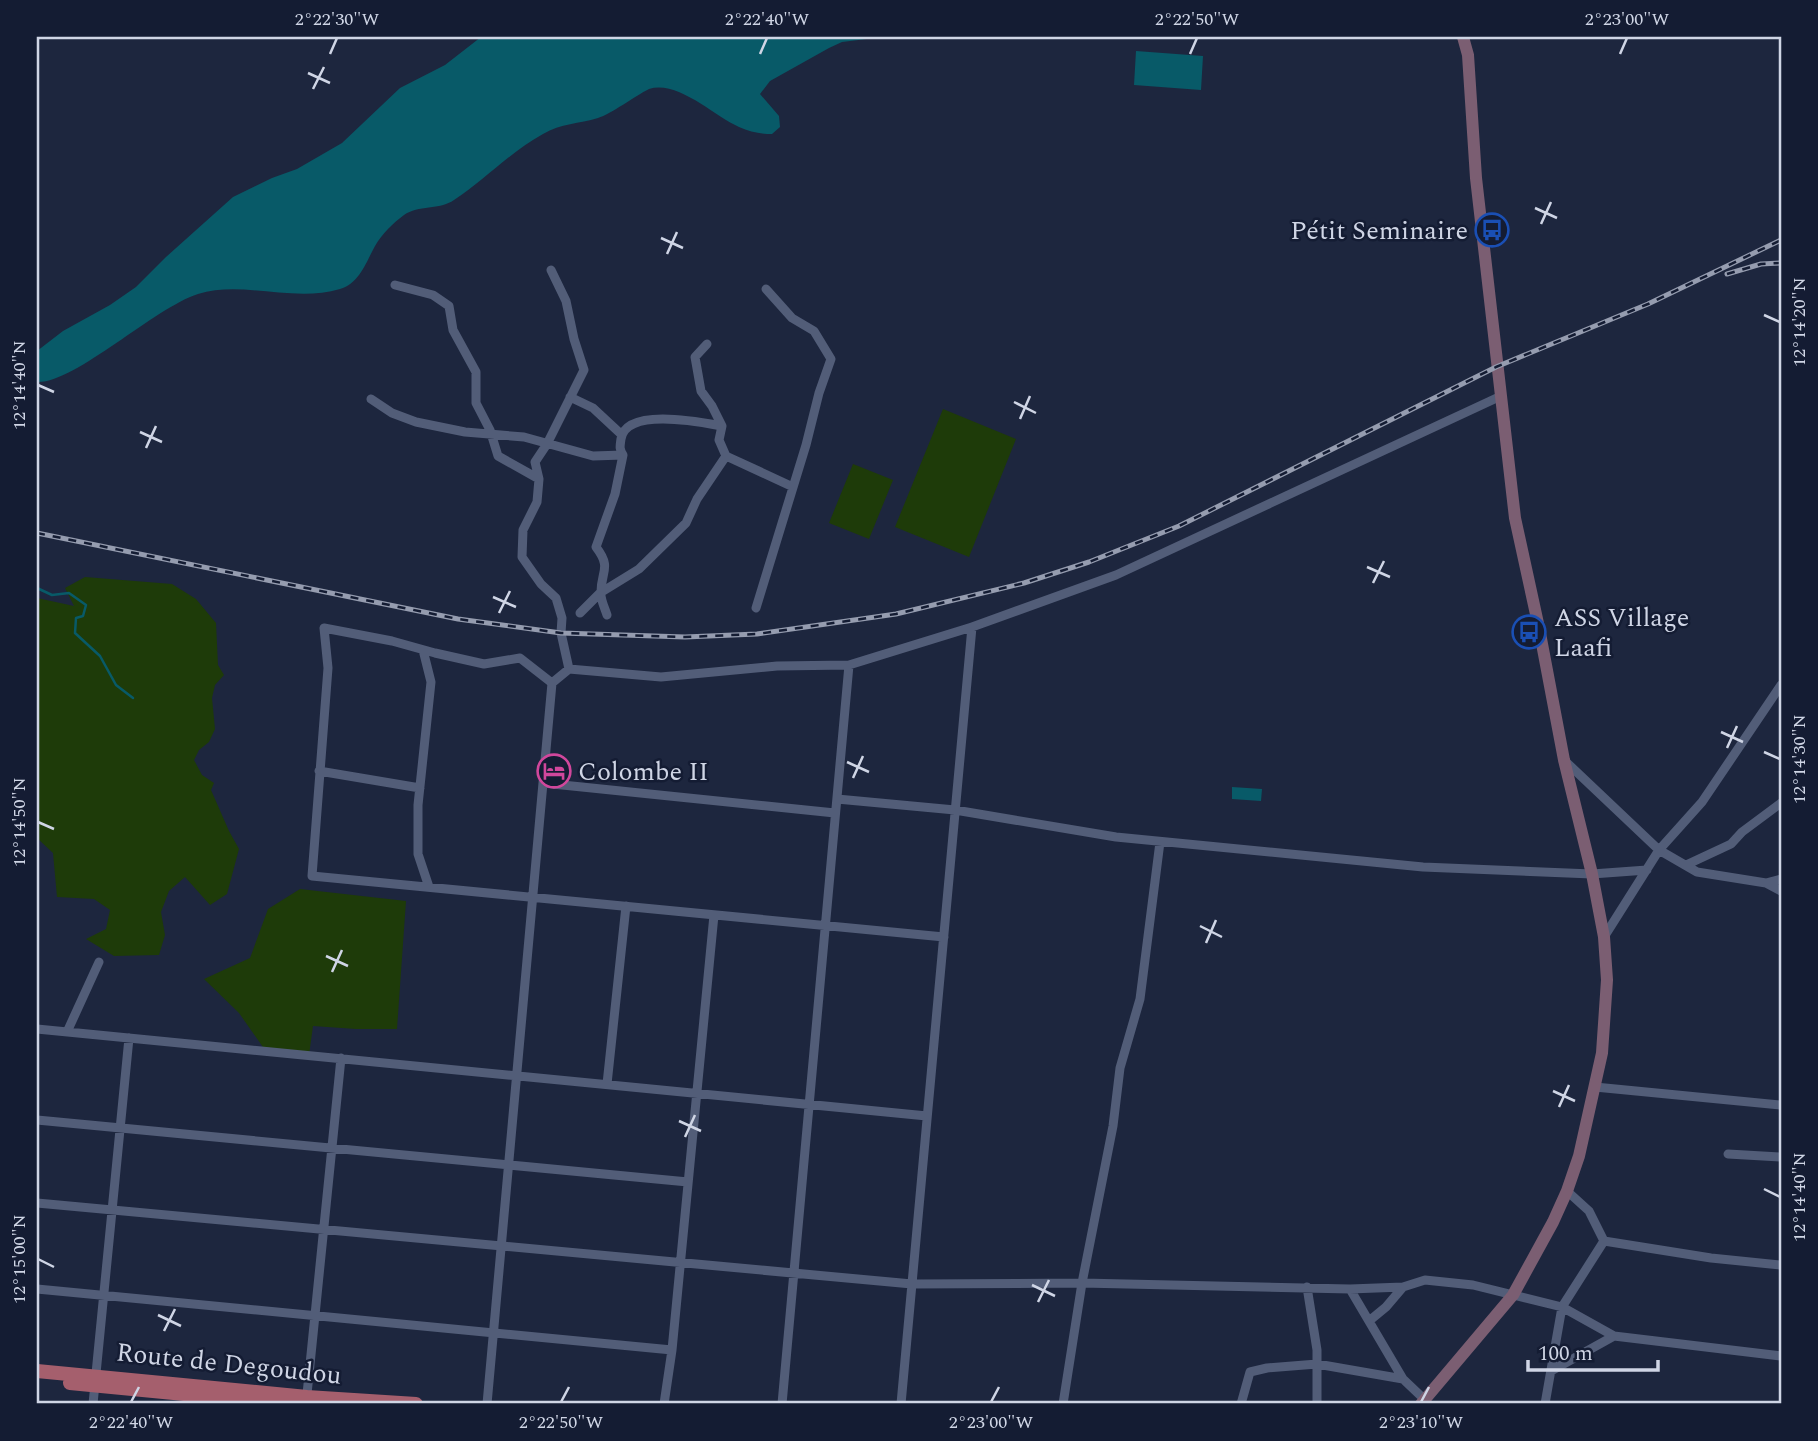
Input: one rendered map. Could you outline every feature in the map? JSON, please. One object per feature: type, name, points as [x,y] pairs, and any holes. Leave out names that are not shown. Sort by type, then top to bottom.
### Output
[{"type":"main road","name":"Route de Degoudou","points":[[37,1371],[290,1404]]},
{"type":"main road","name":"Route de Degoudou","points":[[37,1381],[95,1380],[307,1401],[416,1404]]},
{"type":"street","points":[[1350,1289],[1402,1379],[1422,1402],[1513,1295],[1553,1222],[1579,1156],[1595,1087],[1605,1026],[1607,980],[1604,937],[1592,874],[1564,760],[1515,518],[1476,178],[1468,55],[1463,37]]},
{"type":"street","points":[[551,270],[566,301],[584,370],[547,444],[535,462],[537,502],[523,530],[522,557],[541,584],[556,598],[562,618],[561,633],[569,669]]},
{"type":"street","points":[[395,285],[433,295],[449,306],[453,330],[476,372],[476,403],[492,435],[498,456],[538,480]]},
{"type":"street","points":[[756,608],[831,359],[814,331],[792,318],[766,289]]},
{"type":"street","points":[[707,344],[695,357],[695,368],[701,391],[722,426],[719,440],[726,456],[793,487]]},
{"type":"street","points":[[570,397],[593,408],[622,435]]},
{"type":"street","points":[[487,1404],[552,683],[569,669],[660,677],[777,666],[849,665],[972,627],[1116,575],[1501,397]]},
{"type":"street","points":[[372,399],[392,414],[416,422],[492,435],[524,437],[593,456],[623,455]]},
{"type":"street","points":[[607,615],[600,593],[605,574],[604,556],[596,547],[615,494],[623,455],[620,450],[622,435],[632,424],[659,419],[680,419],[722,426]]},
{"type":"street","points":[[580,613],[600,593],[639,569],[686,523],[697,499],[726,456]]},
{"type":"street","points":[[901,1404],[972,627]]},
{"type":"street","points":[[552,683],[520,658],[484,664],[392,641],[324,628],[328,668],[312,876],[943,937]]},
{"type":"street","points":[[424,650],[431,682],[420,788],[418,854],[429,887]]},
{"type":"street","points":[[782,1404],[849,665]]},
{"type":"street","points":[[1604,937],[1659,850],[1702,802],[1781,685]]},
{"type":"street","points":[[1564,760],[1659,850],[1697,872],[1766,883],[1781,891]]},
{"type":"street","points":[[319,771],[420,788]]},
{"type":"street","points":[[543,783],[835,813]]},
{"type":"street","points":[[837,799],[955,810],[1116,837],[1423,867],[1592,874],[1647,870]]},
{"type":"street","points":[[1686,865],[1731,844],[1742,832],[1779,807]]},
{"type":"street","points":[[1063,1404],[1082,1283],[1113,1126],[1120,1068],[1140,999],[1160,842]]},
{"type":"street","points":[[1766,883],[1781,879]]},
{"type":"street","points":[[607,1084],[626,906]]},
{"type":"street","points":[[664,1404],[681,1263],[714,915]]},
{"type":"street","points":[[67,1032],[100,962]]},
{"type":"street","points":[[37,1029],[927,1116]]},
{"type":"street","points":[[93,1404],[129,1038]]},
{"type":"street","points":[[307,1401],[341,1058]]},
{"type":"street","points":[[1595,1087],[1781,1105]]},
{"type":"street","points":[[37,1120],[688,1182]]},
{"type":"street","points":[[1728,1154],[1781,1157]]},
{"type":"street","points":[[1567,1191],[1589,1211],[1604,1241]]},
{"type":"street","points":[[37,1203],[912,1284],[1082,1283],[1350,1289],[1403,1287],[1424,1280],[1473,1285],[1562,1307],[1614,1336],[1781,1356]]},
{"type":"street","points":[[1604,1241],[1711,1258],[1781,1265]]},
{"type":"street","points":[[1547,1403],[1562,1307],[1604,1241]]},
{"type":"street","points":[[1307,1287],[1313,1313],[1317,1404]]},
{"type":"street","points":[[1369,1321],[1386,1307],[1403,1287]]},
{"type":"street","points":[[37,1289],[672,1350]]},
{"type":"street","points":[[1551,1371],[1614,1336]]},
{"type":"street","points":[[1241,1404],[1251,1372],[1266,1368],[1317,1364],[1402,1379]]},
{"type":"shaded area","points":[[481,37],[883,37],[842,42],[770,81],[760,94],[779,116],[780,127],[772,134],[739,127],[684,94],[660,88],[649,89],[603,116],[543,134],[448,203],[404,215],[381,237],[362,271],[347,286],[322,293],[304,294],[232,289],[198,294],[159,314],[72,371],[37,382],[37,351],[63,331],[136,287],[233,197],[297,169],[342,143],[400,88],[445,65]]},
{"type":"shaded area","points":[[1136,51],[1203,56],[1201,90],[1134,85]]},
{"type":"shaded area","points":[[943,409],[1016,439],[969,557],[895,527]]},
{"type":"shaded area","points":[[853,464],[893,480],[869,539],[829,523]]},
{"type":"shaded area","points":[[85,577],[172,584],[196,599],[216,623],[218,665],[224,675],[215,685],[212,698],[215,729],[209,742],[199,750],[194,760],[202,775],[214,783],[211,790],[239,849],[227,894],[210,905],[185,877],[169,891],[161,912],[165,935],[159,955],[114,956],[86,939],[106,929],[110,910],[94,899],[57,897],[53,853],[37,838],[37,598],[74,606],[65,588]]},
{"type":"shaded area","points":[[1232,787],[1262,789],[1261,801],[1232,799]]},
{"type":"shaded area","points":[[300,889],[406,901],[397,1029],[313,1026],[309,1055],[265,1050],[239,1013],[204,979],[250,958],[268,909]]},
{"type":"waterway","points":[[37,588],[52,595],[69,593],[86,605],[83,616],[76,618],[75,633],[100,656],[116,685],[133,698]]},
{"type":"railway","points":[[37,533],[458,619],[561,633],[685,637],[757,634],[896,614],[1024,583],[1089,562],[1179,526],[1496,367],[1648,304],[1781,240]]},
{"type":"railway","points":[[1727,274],[1761,264],[1781,263]]},
{"type":"place","name":"Pétit Seminaire","points":[[1492,230]]},
{"type":"place","name":"ASS Village Laafi","points":[[1529,632]]},
{"type":"place","name":"Colombe II","points":[[554,771]]}]
